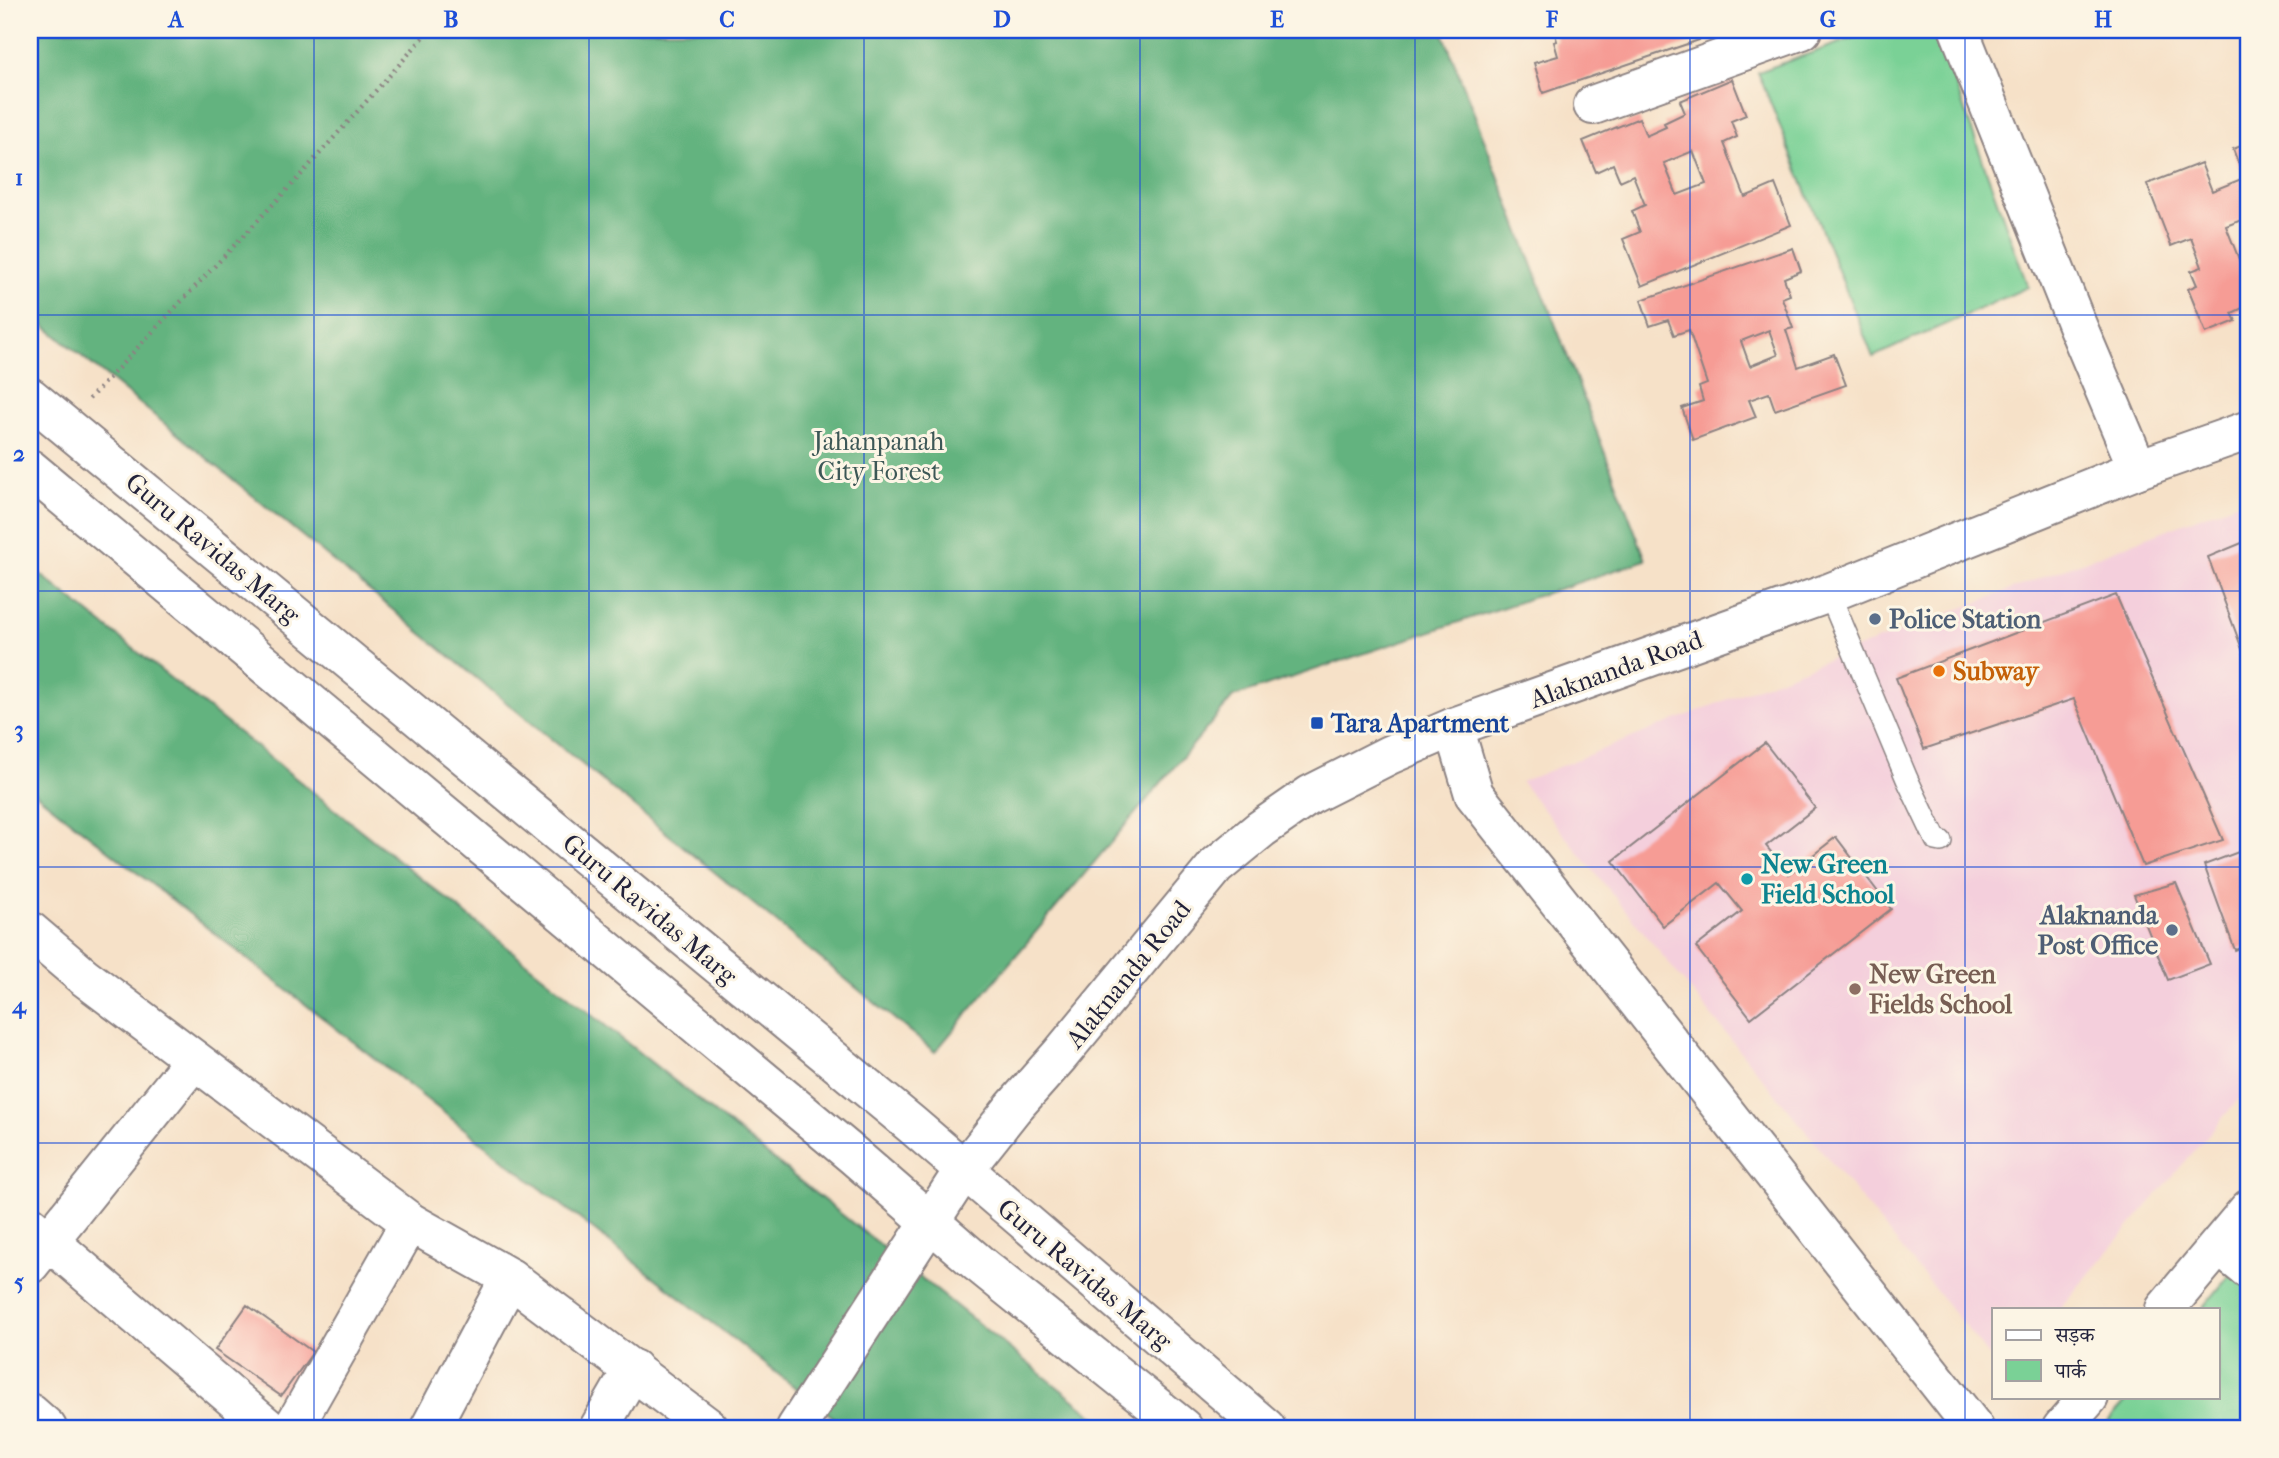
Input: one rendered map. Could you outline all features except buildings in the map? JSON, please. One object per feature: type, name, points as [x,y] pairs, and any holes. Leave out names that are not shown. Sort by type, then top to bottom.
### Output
[{"type":"street","points":[[1592,104],[1802,30]]},
{"type":"street","points":[[1959,30],[2077,325],[2138,469]]},
{"type":"street","name":"Guru Ravidas Marg","points":[[30,397],[911,1125],[1266,1428]]},
{"type":"street","name":"Alaknanda Road","points":[[796,1428],[929,1221],[963,1171],[1013,1108],[1216,866],[1261,829],[1310,795],[1389,755],[1454,727],[1829,593],[2138,469],[2249,430]]},
{"type":"street","points":[[30,469],[929,1221],[1183,1428]]},
{"type":"street","points":[[1454,727],[1474,794],[1974,1428]]},
{"type":"street","points":[[30,931],[83,976],[410,1222],[510,1278],[709,1428]]},
{"type":"street","points":[[194,1060],[36,1243],[268,1428]]},
{"type":"street","points":[[2166,1308],[2249,1209]]},
{"type":"street","points":[[293,1428],[410,1222]]},
{"type":"street","points":[[2220,1246],[2249,1270]]},
{"type":"street","points":[[430,1428],[510,1278]]},
{"type":"street","points":[[598,1428],[633,1369]]},
{"type":"street","points":[[2062,1428],[2088,1398]]},
{"type":"street","points":[[30,1413],[47,1428]]},
{"type":"lane","points":[[1829,593],[1907,779],[1936,840],[1941,841]]},
{"type":"path","points":[[64,425],[298,178],[430,30]]},
{"type":"shaded area","points":[[2249,498],[2249,1087],[2060,1308],[1992,1308],[1992,1360],[1521,782],[1798,671]]},
{"type":"green space","name":"Jahanpanah City Forest","points":[[30,30],[1442,30],[1646,560],[1233,697],[935,1052],[30,314]]},
{"type":"green space","points":[[1876,30],[1936,30],[2028,287],[1873,357],[1758,72]]},
{"type":"green space","points":[[30,566],[1109,1428],[847,1428],[30,789]]},
{"type":"green space","points":[[2233,1271],[2249,1284],[2249,1428],[2103,1428],[2128,1398],[2220,1398],[2220,1308],[2203,1308]]},
{"type":"place","name":"Police Station","points":[[1875,619]]},
{"type":"place","name":"Subway","points":[[1939,671]]},
{"type":"place","name":"Tara Apartment","points":[[1317,723]]},
{"type":"place","name":"New Green Field School","points":[[1747,879]]},
{"type":"place","name":"Alaknanda Post Office","points":[[2172,930]]},
{"type":"place","name":"New Green Fields School","points":[[1855,989]]}]
